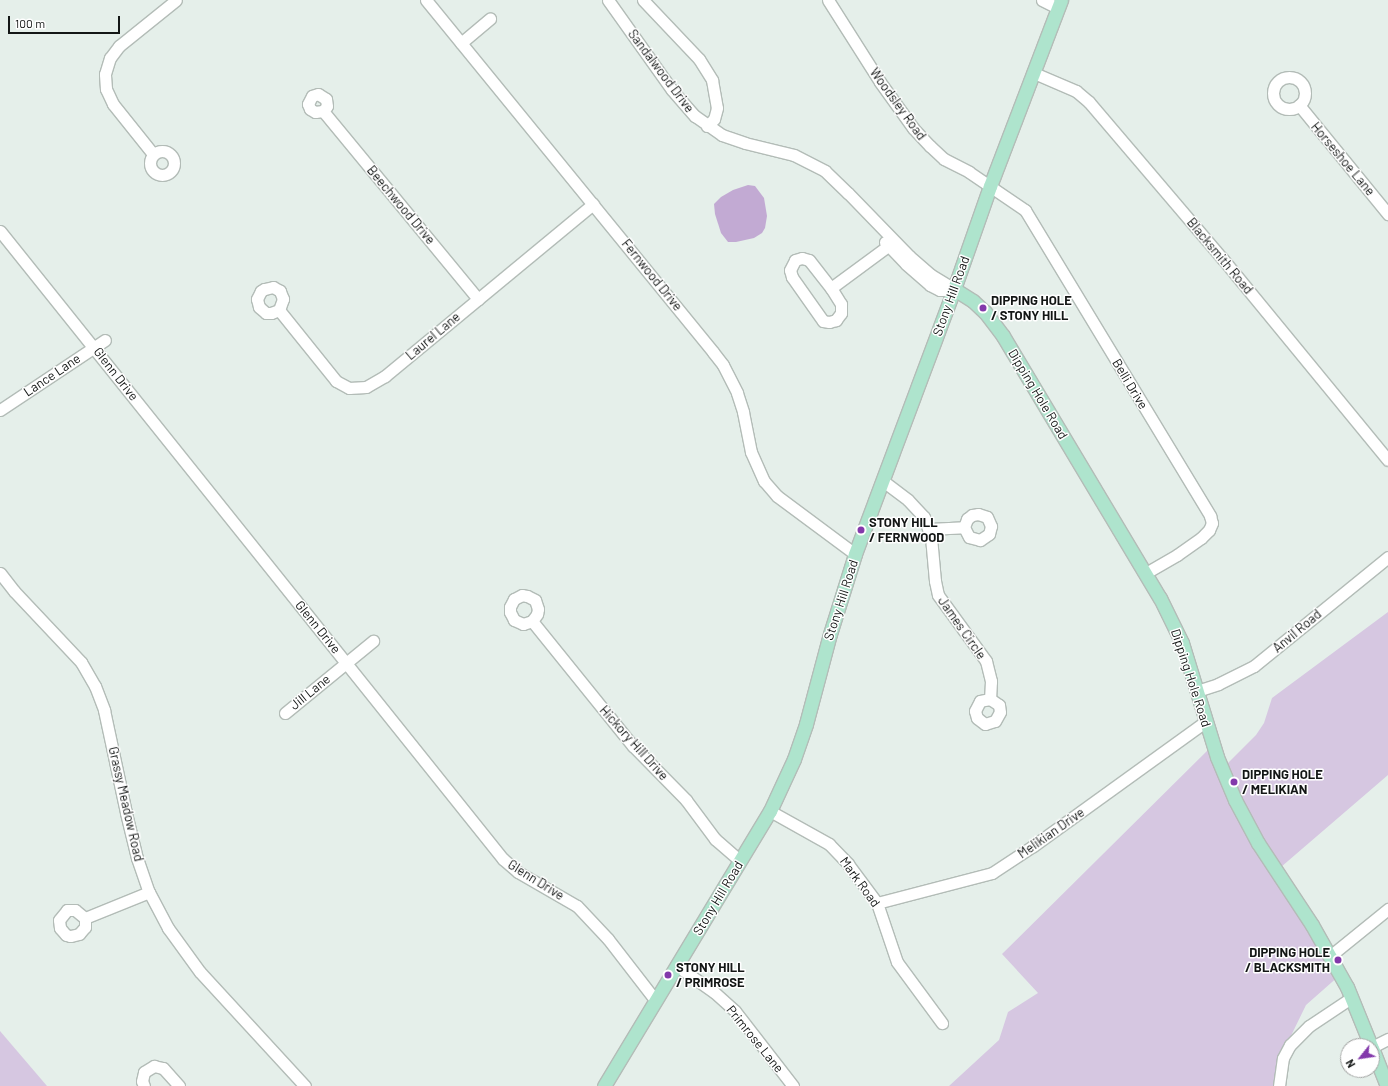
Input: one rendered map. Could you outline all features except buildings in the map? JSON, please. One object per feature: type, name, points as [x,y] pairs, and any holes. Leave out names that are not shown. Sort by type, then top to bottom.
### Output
[{"type":"main road","name":"Stony Hill Road","points":[[604,1086],[770,811],[794,759],[806,724],[830,634],[855,554],[954,289],[990,186],[1060,4]]},
{"type":"main road","name":"Dipping Hole Road","points":[[954,289],[973,301],[985,312],[1003,336],[1146,573],[1182,643],[1217,757],[1246,823],[1273,868],[1312,925],[1330,956],[1351,998],[1368,1038]]},
{"type":"main road","name":"Dipping Hole Road","points":[[1380,1068],[1387,1086]]},
{"type":"street","points":[[153,154],[113,104],[106,89],[105,74],[110,58],[119,46],[176,0]]},
{"type":"street","name":"Fernwood Drive","points":[[426,0],[701,336],[723,365],[737,393],[744,412],[752,452],[764,481],[777,496],[855,554]]},
{"type":"street","name":"Sandalwood Drive","points":[[608,0],[679,100],[708,126],[722,135],[807,160],[834,178],[862,208]]},
{"type":"street","points":[[643,0],[699,59],[707,71],[715,89],[717,108],[714,119],[708,126]]},
{"type":"street","name":"Woodsley Road","points":[[828,0],[880,82],[913,128],[944,159],[990,186]]},
{"type":"street","points":[[1042,0],[1060,4]]},
{"type":"street","points":[[461,43],[490,19]]},
{"type":"street","name":"Blacksmith Road","points":[[1034,73],[1076,90],[1089,102],[1222,258],[1388,460]]},
{"type":"street","name":"Horseshoe Lane","points":[[1299,105],[1388,214]]},
{"type":"street","name":"Beechwood Drive","points":[[323,111],[478,299]]},
{"type":"street","name":"Belli Drive","points":[[990,186],[1025,210],[1210,516],[1212,523],[1209,530],[1201,538],[1146,573]]},
{"type":"street","name":"Laurel Lane","points":[[278,310],[336,381],[342,386],[356,389],[376,383],[593,204]]},
{"type":"street","points":[[862,208],[888,246],[906,264],[930,285],[940,290],[954,289]]},
{"type":"street","points":[[862,208],[909,256],[931,275],[954,289]]},
{"type":"street","name":"Glenn Drive","points":[[0,230],[502,858],[518,872],[577,906],[608,939],[656,1001]]},
{"type":"street","points":[[831,288],[888,246]]},
{"type":"street","points":[[802,258],[809,260],[831,288],[841,304],[841,312],[836,320],[829,322],[823,321],[792,277],[790,270],[795,260],[802,258]]},
{"type":"street","name":"Lance Lane","points":[[0,410],[105,340]]},
{"type":"street","name":"James Circle","points":[[883,481],[914,505],[924,517],[930,529],[934,581],[938,595],[986,661],[991,681],[990,699]]},
{"type":"street","points":[[930,529],[964,527]]},
{"type":"street","name":"Anvil Road","points":[[1197,691],[1218,684],[1254,666],[1388,557]]},
{"type":"street","name":"Grassy Meadow Road","points":[[0,573],[14,591],[81,662],[95,686],[104,710],[131,838],[149,892],[168,928],[190,959],[305,1086]]},
{"type":"street","name":"Hickory Hill Drive","points":[[532,621],[637,751],[686,800],[714,839],[740,861]]},
{"type":"street","name":"Jill Lane","points":[[285,713],[373,641]]},
{"type":"street","name":"Melikian Drive","points":[[878,903],[992,873],[1033,846],[1206,722]]},
{"type":"street","name":"Mark Road","points":[[770,811],[828,844],[839,852],[878,903],[897,962],[942,1023]]},
{"type":"street","points":[[85,918],[149,892]]},
{"type":"street","points":[[1330,956],[1388,909]]},
{"type":"street","name":"Primrose Lane","points":[[677,966],[714,992],[735,1012],[792,1086]]},
{"type":"street","points":[[1279,1086],[1283,1058],[1290,1045],[1309,1026],[1351,998]]},
{"type":"street","points":[[144,1086],[142,1081],[144,1072],[146,1069],[154,1066],[163,1068],[175,1085]]},
{"type":"shaded area","points":[[748,185],[755,186],[764,198],[767,216],[765,228],[762,233],[754,238],[736,242],[728,242],[721,233],[715,214],[714,204],[721,197],[733,190]]},
{"type":"shaded area","points":[[1388,612],[1388,775],[1281,867],[1340,975],[1306,1005],[1286,1046],[1279,1086],[949,1086],[999,1040],[1008,1012],[1038,993],[1002,954],[1210,748],[1222,769],[1256,735],[1264,723],[1272,698]]},
{"type":"shaded area","points":[[0,1031],[47,1086],[0,1086]]},
{"type":"place","name":"DIPPING HOLE / STONY HILL","points":[[983,308]]},
{"type":"place","name":"STONY HILL / FERNWOOD","points":[[861,530]]},
{"type":"place","name":"DIPPING HOLE / MELIKIAN","points":[[1234,782]]},
{"type":"place","name":"DIPPING HOLE / BLACKSMITH","points":[[1338,960]]},
{"type":"place","name":"STONY HILL / PRIMROSE","points":[[668,975]]}]
